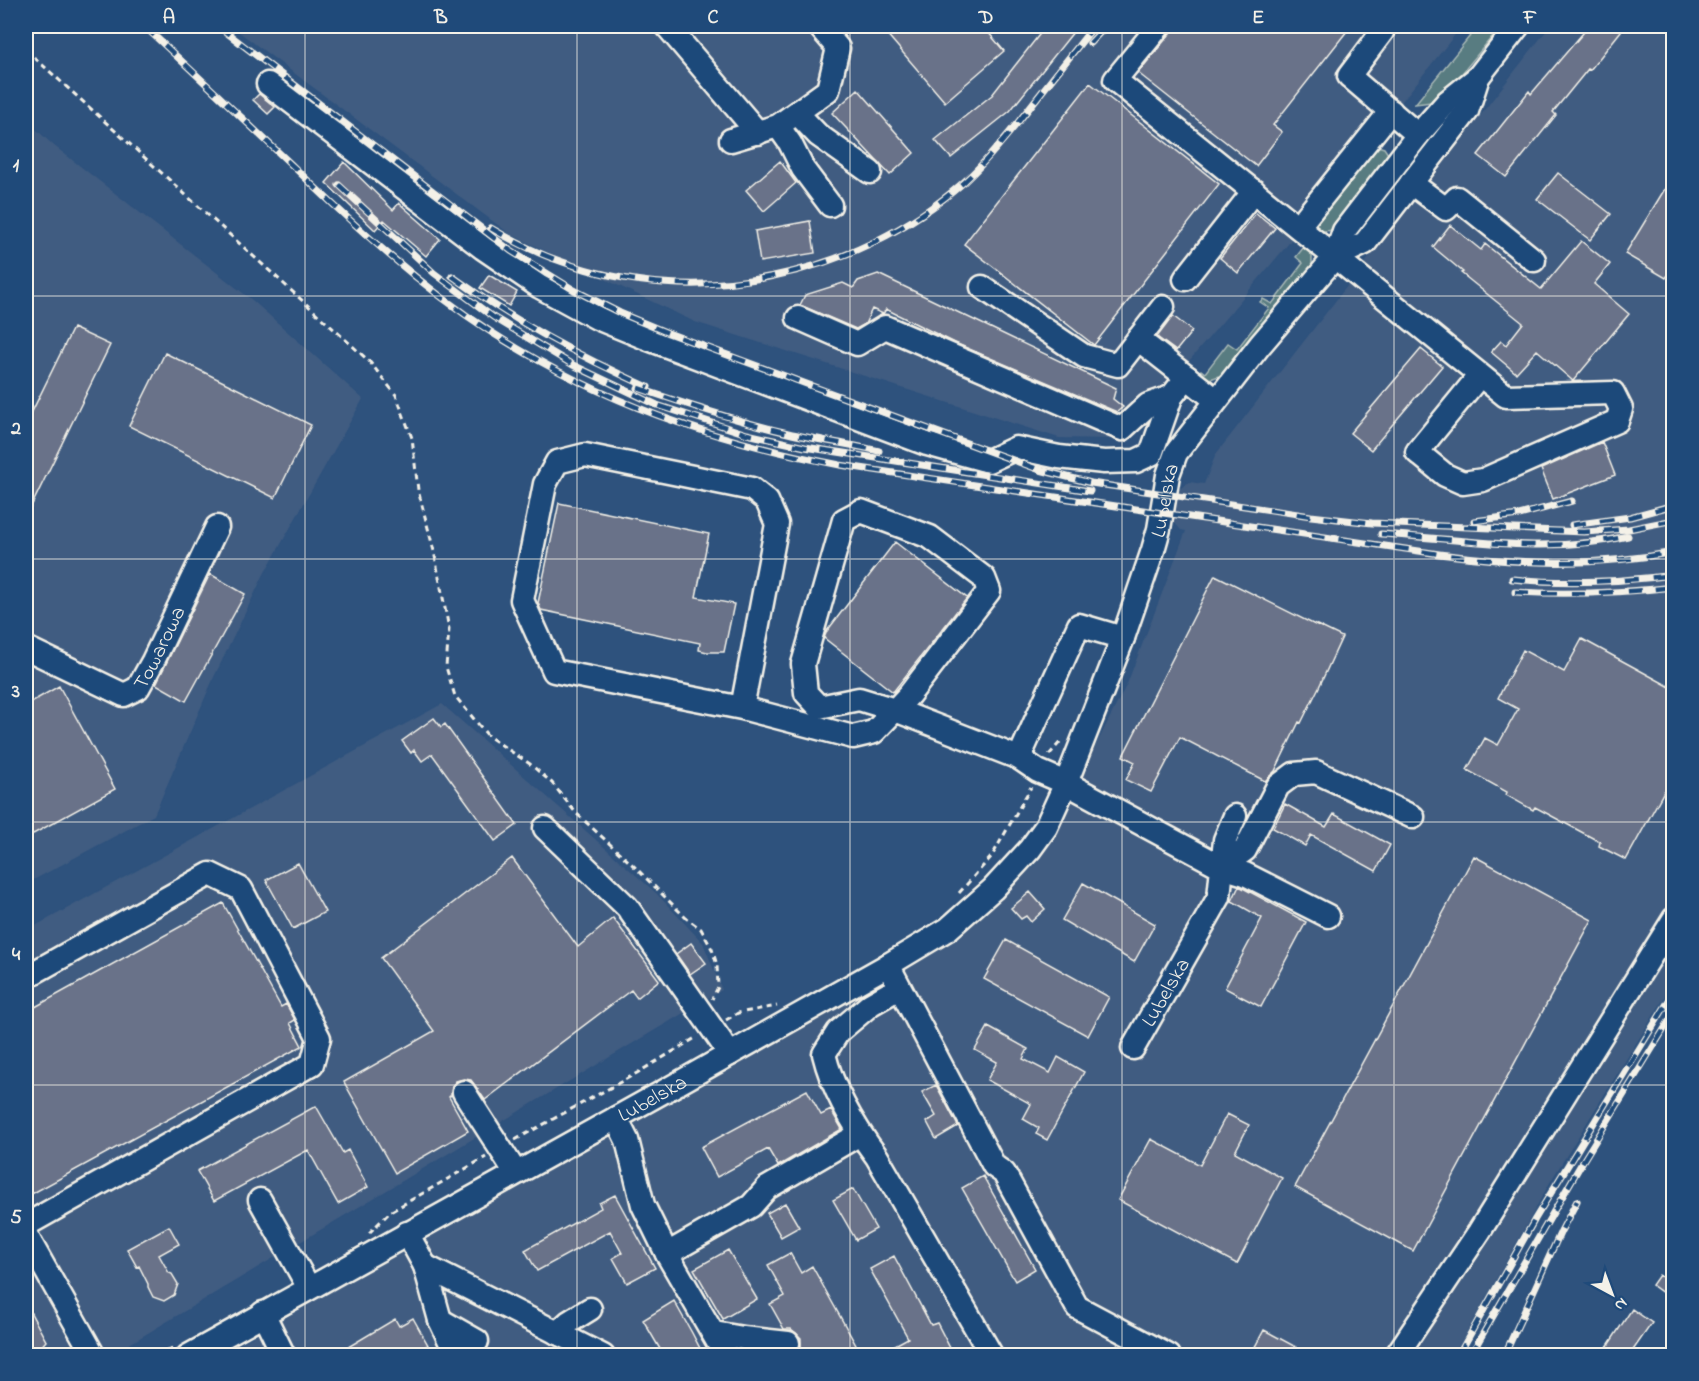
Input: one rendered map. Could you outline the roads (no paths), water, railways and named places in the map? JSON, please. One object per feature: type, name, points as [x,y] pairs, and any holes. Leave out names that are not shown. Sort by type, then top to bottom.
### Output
[{"type":"street","points":[[667,26],[778,124],[803,169],[830,205]]},
{"type":"street","points":[[731,140],[778,124],[828,90],[838,48],[819,26]]},
{"type":"street","points":[[1159,26],[1115,80],[1506,396],[1613,393],[1621,409],[1617,422],[1483,480],[1463,483],[1445,475],[1417,452],[1479,375]]},
{"type":"street","points":[[1384,26],[1382,32],[1349,76],[1418,135]]},
{"type":"street","name":"Lubelska","points":[[183,1350],[263,1313],[309,1288],[888,965],[948,929],[993,890],[1030,849],[1046,827],[1066,783],[1123,638],[1159,529],[1168,475],[1176,453],[1260,345],[1335,257],[1344,231],[1418,135],[1448,101],[1478,77],[1518,26]]},
{"type":"street","name":"Lubelska","points":[[1335,257],[1365,243],[1467,111],[1478,77]]},
{"type":"street","points":[[268,84],[483,249],[549,292],[597,318],[646,338],[927,444],[988,461],[1016,448],[1059,457],[1104,462],[1136,461],[1151,454],[1171,397],[1187,377]]},
{"type":"street","points":[[1298,227],[1391,111]]},
{"type":"street","points":[[778,124],[818,135],[870,172]]},
{"type":"street","points":[[1411,183],[1446,209],[1457,198],[1534,260]]},
{"type":"street","points":[[1185,279],[1254,191]]},
{"type":"street","points":[[982,287],[1084,356],[1118,365],[1163,306]]},
{"type":"street","points":[[798,318],[857,344],[885,327],[1122,429],[1148,405],[1171,397]]},
{"type":"street","points":[[1138,339],[1216,400]]},
{"type":"street","points":[[742,708],[777,524],[767,501],[752,489],[585,455],[557,462],[545,484],[522,600],[554,671],[742,708],[853,736],[874,732],[895,710],[909,695],[989,591],[984,578],[930,537],[861,511],[844,520],[803,664],[806,693],[819,707],[859,699],[895,710],[1019,758],[1038,771],[1066,783],[1222,867],[1245,874],[1328,916]]},
{"type":"street","name":"Towarowa","points":[[26,648],[124,695],[138,688],[217,527]]},
{"type":"street","points":[[1019,758],[1079,625],[1123,638]]},
{"type":"street","points":[[1222,867],[1245,850],[1278,786],[1293,774],[1316,772],[1413,817]]},
{"type":"street","name":"Lubelska","points":[[1133,1048],[1219,897],[1225,840],[1235,816]]},
{"type":"street","points":[[545,828],[627,907],[730,1054]]},
{"type":"street","points":[[26,976],[210,874],[241,888],[319,1038],[312,1064],[26,1225]]},
{"type":"street","points":[[1396,1356],[1479,1232],[1674,920]]},
{"type":"street","points":[[888,965],[993,1166],[1004,1173],[1077,1307],[1168,1356]]},
{"type":"street","points":[[899,988],[870,1004],[838,1032],[824,1054],[829,1074],[860,1134],[877,1157],[992,1356]]},
{"type":"street","points":[[464,1092],[516,1173]]},
{"type":"street","points":[[616,1118],[627,1140],[643,1205],[667,1254],[726,1356]]},
{"type":"street","points":[[667,1254],[751,1206],[767,1188],[860,1134]]},
{"type":"street","points":[[260,1200],[309,1288]]},
{"type":"street","points":[[407,1233],[425,1266],[440,1320],[457,1356]]},
{"type":"street","points":[[26,1235],[94,1356]]},
{"type":"street","points":[[425,1266],[603,1356]]},
{"type":"street","points":[[557,1333],[569,1322],[590,1309]]},
{"type":"street","points":[[263,1313],[284,1356]]},
{"type":"street","points":[[440,1320],[477,1341]]},
{"type":"street","points":[[714,1333],[788,1343]]},
{"type":"railway","points":[[144,26],[366,234],[464,314],[532,357],[574,379],[659,416],[747,444],[840,465],[1439,554],[1528,562],[1586,562],[1674,552]]},
{"type":"railway","points":[[218,26],[511,251],[574,290],[668,333],[1040,470],[1091,483],[1372,523],[1584,532],[1629,529],[1674,520]]},
{"type":"railway","points":[[491,228],[560,261],[612,276],[666,283],[719,283],[772,276],[824,262],[874,242],[921,215],[964,182],[1006,137],[1094,26]]},
{"type":"railway","points":[[1090,43],[1106,26]]},
{"type":"railway","points":[[339,185],[434,273],[493,317],[573,365],[657,405],[747,434],[805,447],[1090,491]]},
{"type":"railway","points":[[452,276],[547,337],[648,387]]},
{"type":"railway","points":[[638,388],[769,428],[879,451]]},
{"type":"railway","points":[[1474,521],[1519,515],[1572,501]]},
{"type":"railway","points":[[1572,525],[1630,517],[1674,505]]},
{"type":"railway","points":[[1381,534],[1536,545],[1597,542],[1628,536]]},
{"type":"railway","points":[[1512,579],[1593,582],[1674,575]]},
{"type":"railway","points":[[1515,592],[1594,593],[1674,587]]},
{"type":"railway","points":[[1458,1356],[1535,1219],[1674,992]]},
{"type":"railway","points":[[1470,1356],[1583,1161],[1674,1013]]},
{"type":"railway","points":[[1504,1356],[1577,1201]]}]
